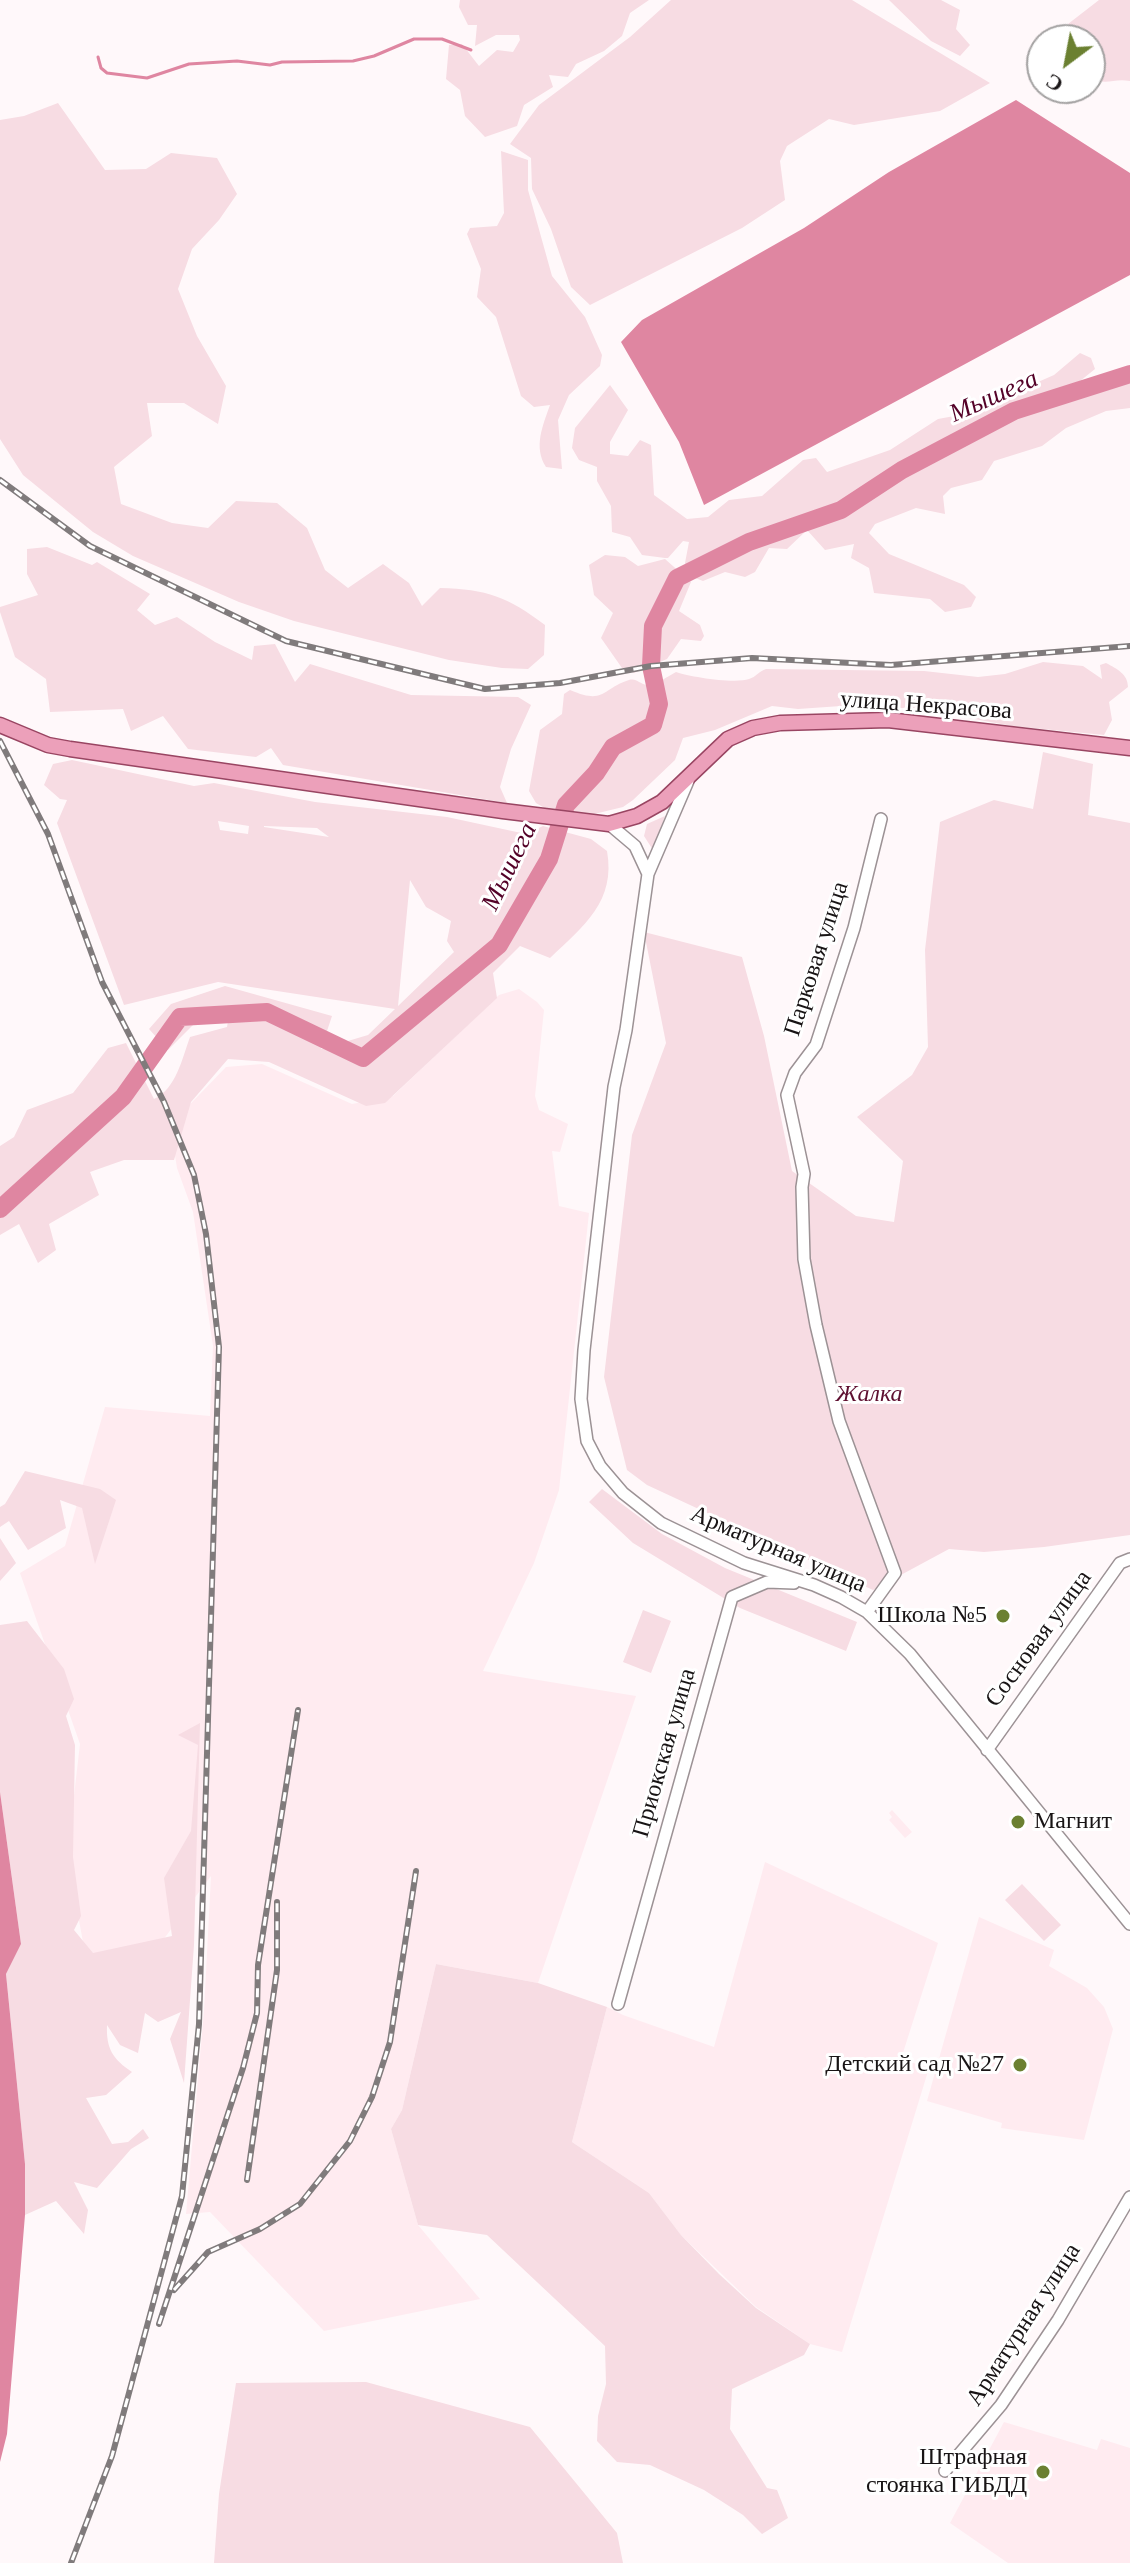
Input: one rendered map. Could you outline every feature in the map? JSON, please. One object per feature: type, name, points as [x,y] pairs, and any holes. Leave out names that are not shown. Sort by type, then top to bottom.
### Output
[{"type":"main road","name":"улица Некрасова","points":[[0,725],[48,745],[70,749],[609,824],[650,810],[674,793],[728,739],[753,728],[780,723],[888,720],[1130,748]]},
{"type":"street","name":"улица Некрасова","points":[[648,874],[690,777]]},
{"type":"street","name":"Парковая улица","points":[[867,1612],[895,1573],[839,1421],[816,1325],[804,1259],[804,1174],[787,1095],[795,1073],[816,1045],[854,928],[881,819]]},
{"type":"street","points":[[609,824],[635,846],[648,874]]},
{"type":"street","name":"Арматурная улица","points":[[648,874],[626,1030],[614,1087],[586,1334],[581,1399],[587,1441],[600,1466],[623,1493],[661,1523],[744,1563],[814,1585],[867,1612],[910,1654],[1130,1924]]},
{"type":"street","name":"Сосновая улица","points":[[987,1750],[1120,1563],[1130,1559]]},
{"type":"street","name":"Приокская улица","points":[[618,2004],[732,1597],[767,1582],[814,1585]]},
{"type":"street","name":"Арматурная улица","points":[[945,2471],[1001,2405],[1058,2320],[1130,2197]]},
{"type":"shaded area","points":[[1016,100],[1130,173],[1130,275],[704,505],[679,442],[621,342],[642,320],[804,228],[889,172]]},
{"type":"shaded area","points":[[519,989],[544,1010],[535,1096],[539,1110],[568,1124],[560,1152],[552,1151],[559,1206],[589,1213],[559,1490],[534,1563],[483,1671],[636,1696],[538,1983],[436,1964],[402,2110],[391,2129],[418,2225],[480,2299],[324,2331],[210,2212],[186,2214],[204,2011],[211,1876],[160,1944],[86,1958],[67,1856],[80,1744],[20,1573],[65,1546],[105,1407],[210,1416],[213,1346],[193,1212],[177,1168],[170,1125],[226,1067],[262,1064],[352,1104],[393,1096],[499,995]]},
{"type":"shaded area","points":[[0,1792],[21,1944],[6,1974],[25,2164],[25,2215],[7,2434],[0,2462]]},
{"type":"shaded area","points":[[892,1810],[912,1832],[905,1838],[889,1820]]},
{"type":"shaded area","points":[[765,1862],[938,1943],[901,2059],[929,2068],[842,2352],[810,2344],[756,2307],[681,2235],[649,2193],[572,2142],[607,2007],[714,2047]]},
{"type":"shaded area","name":"Детский сад №27","points":[[979,1917],[1054,1950],[1049,1966],[1087,1988],[1104,2007],[1113,2029],[1084,2140],[1001,2128],[1002,2123],[927,2101]]},
{"type":"shaded area","points":[[1004,2422],[1097,2450],[1101,2439],[1130,2448],[1130,2563],[1008,2563],[950,2523]]},
{"type":"green space","points":[[460,0],[649,0],[630,13],[622,36],[604,51],[576,64],[568,77],[549,75],[553,87],[524,105],[517,126],[485,137],[465,116],[460,90],[446,79],[449,45],[462,44],[479,66],[497,50],[513,52],[520,40],[519,35],[496,35],[475,46],[477,25],[468,25],[459,7]]},
{"type":"green space","points":[[671,0],[852,0],[990,83],[940,111],[854,125],[829,119],[787,146],[780,161],[785,200],[742,228],[590,305],[571,287],[551,229],[532,189],[531,158],[510,144],[539,105],[630,37]]},
{"type":"green space","points":[[889,0],[941,0],[960,10],[956,29],[970,45],[960,56],[931,41]]},
{"type":"green space","points":[[1099,0],[1130,0],[1130,81],[1106,81],[1106,24],[1068,24]]},
{"type":"green space","points":[[58,103],[105,170],[146,169],[171,153],[217,158],[237,194],[219,220],[192,249],[178,289],[197,336],[226,386],[218,424],[184,403],[147,403],[152,436],[114,467],[121,504],[172,523],[208,528],[236,501],[277,503],[307,528],[325,570],[348,588],[383,564],[409,583],[422,606],[440,588],[456,589],[496,596],[532,615],[545,625],[544,655],[528,669],[449,660],[294,621],[239,602],[133,556],[93,532],[23,475],[0,439],[0,120],[24,116]]},
{"type":"green space","points":[[501,151],[528,160],[528,190],[552,276],[585,317],[602,355],[600,366],[569,395],[558,420],[562,469],[546,467],[540,452],[540,436],[550,405],[534,407],[521,396],[496,317],[477,297],[481,269],[467,234],[470,228],[497,226],[504,213]]},
{"type":"green space","points":[[1080,353],[1091,358],[1095,369],[1059,398],[1078,398],[1130,381],[1130,408],[1106,411],[1066,428],[1042,446],[994,461],[982,480],[951,488],[943,496],[945,514],[916,508],[875,524],[869,533],[889,554],[964,585],[976,597],[971,607],[945,612],[930,599],[874,593],[869,568],[851,558],[854,544],[825,550],[807,530],[787,549],[769,548],[755,572],[745,577],[725,572],[703,581],[690,576],[685,563],[689,542],[683,541],[668,558],[642,555],[630,537],[612,532],[611,506],[597,481],[597,467],[579,460],[572,448],[575,428],[610,385],[628,410],[610,442],[610,454],[628,456],[640,440],[651,445],[654,495],[687,519],[708,517],[729,500],[762,496],[803,460],[816,458],[827,472],[890,450],[938,419],[965,414],[1054,375]]},
{"type":"green space","points":[[47,547],[92,565],[97,562],[150,594],[137,610],[155,625],[177,617],[215,642],[252,660],[254,646],[275,644],[295,682],[310,664],[411,695],[518,697],[531,705],[511,749],[500,787],[507,803],[283,765],[271,748],[256,757],[188,749],[163,716],[131,731],[123,709],[50,712],[46,679],[15,657],[0,612],[0,607],[38,595],[27,574],[27,549]]},
{"type":"green space","points":[[605,555],[625,557],[638,566],[665,559],[691,582],[679,611],[700,625],[704,636],[701,641],[681,639],[667,659],[634,673],[622,668],[601,638],[613,613],[594,595],[589,565]]},
{"type":"green space","points":[[1043,662],[1083,666],[1102,679],[1100,665],[1106,663],[1124,675],[1128,687],[1109,702],[1112,720],[1104,735],[1012,726],[915,708],[870,704],[798,709],[772,706],[715,730],[683,738],[675,760],[623,807],[586,816],[548,810],[536,803],[529,791],[540,730],[562,714],[564,694],[570,690],[597,696],[629,680],[650,685],[676,672],[734,681],[749,679],[766,669],[924,671],[978,677],[1005,674]]},
{"type":"green space","name":"Жалка","points":[[1043,752],[1093,764],[1088,815],[1130,823],[1130,1535],[984,1552],[949,1549],[873,1590],[647,1485],[627,1470],[604,1377],[632,1135],[666,1043],[644,932],[742,957],[764,1036],[792,1171],[856,1216],[894,1222],[903,1161],[857,1117],[912,1075],[928,1047],[925,950],[940,822],[994,800],[1033,809]]},
{"type":"green space","points":[[72,760],[194,786],[214,783],[315,802],[447,817],[526,834],[543,826],[591,839],[607,851],[607,884],[595,911],[550,958],[520,946],[493,973],[497,998],[385,1103],[366,1106],[269,1062],[228,1059],[191,1102],[174,1160],[124,1160],[90,1172],[99,1195],[49,1224],[56,1250],[38,1263],[19,1224],[0,1235],[0,1146],[14,1137],[27,1110],[73,1093],[108,1048],[126,1043],[154,1099],[173,1081],[190,1037],[227,1027],[229,1015],[197,1021],[168,1050],[149,1029],[171,1004],[225,986],[332,1016],[321,1049],[368,1035],[395,1009],[218,982],[124,1005],[57,823],[67,800],[60,799],[44,785],[53,764]],"holes":[[[218,821],[249,826],[248,834],[220,830]],[[264,827],[317,828],[329,837]],[[410,880],[426,907],[451,921],[447,941],[454,952],[398,1006]]]},
{"type":"green space","points":[[665,816],[653,850],[644,836],[647,824]]},
{"type":"green space","points":[[25,1471],[100,1489],[116,1500],[95,1564],[82,1508],[60,1500],[66,1528],[28,1550],[9,1521],[0,1527],[0,1507]]},
{"type":"green space","points":[[602,1489],[662,1534],[725,1568],[857,1622],[846,1651],[740,1608],[633,1543],[589,1502]]},
{"type":"green space","points":[[0,1538],[16,1563],[0,1581]]},
{"type":"green space","points":[[643,1610],[671,1621],[651,1673],[623,1662]]},
{"type":"green space","points":[[27,1621],[64,1669],[74,1699],[66,1716],[75,1745],[73,1857],[81,1916],[74,1930],[93,1953],[172,1936],[164,1878],[191,1831],[198,1745],[178,1735],[200,1723],[194,1945],[184,2083],[170,2039],[181,2012],[158,2022],[145,2013],[138,2053],[120,2045],[107,2025],[112,2053],[132,2072],[106,2095],[86,2098],[112,2144],[128,2142],[143,2129],[149,2138],[131,2149],[97,2188],[74,2182],[88,2210],[84,2234],[56,2201],[25,2215],[25,2164],[6,1974],[21,1944],[0,1792],[0,1625]]},
{"type":"green space","points":[[1022,1884],[1061,1925],[1044,1941],[1005,1900]]},
{"type":"green space","points":[[436,1964],[538,1983],[607,2007],[572,2142],[649,2193],[681,2235],[719,2274],[756,2308],[810,2344],[804,2355],[732,2389],[730,2429],[767,2488],[777,2490],[788,2518],[762,2534],[743,2515],[704,2490],[650,2465],[617,2462],[597,2441],[598,2416],[606,2384],[605,2346],[487,2235],[418,2225],[391,2129],[402,2110]]},
{"type":"green space","points":[[366,2382],[530,2427],[617,2533],[623,2563],[214,2563],[219,2494],[236,2383]]},
{"type":"waterway","points":[[98,57],[101,68],[107,73],[147,78],[189,64],[237,61],[270,65],[282,62],[353,61],[374,56],[414,39],[442,39],[471,50]]},
{"type":"waterway","name":"Мышега","points":[[0,1209],[123,1097],[180,1017],[267,1012],[363,1058],[499,945],[549,859],[566,805],[596,773],[613,747],[653,725],[659,704],[651,666],[653,626],[677,578],[749,542],[841,510],[902,470],[1014,411],[1130,374]]},
{"type":"railway","points":[[0,480],[90,546],[286,641],[485,689],[560,683],[651,666],[752,658],[891,665],[1130,646]]},
{"type":"railway","points":[[0,741],[48,834],[102,982],[164,1102],[194,1175],[206,1234],[219,1347],[199,2024],[182,2196],[112,2456],[71,2563]]},
{"type":"railway","points":[[159,2324],[243,2068],[257,2013],[258,1965],[298,1710]]},
{"type":"railway","points":[[174,2290],[208,2252],[260,2229],[300,2204],[350,2141],[372,2097],[390,2042],[416,1871]]},
{"type":"railway","points":[[247,2180],[277,1970],[277,1902]]},
{"type":"place","name":"Школа №5","points":[[1003,1616]]},
{"type":"place","name":"Магнит","points":[[1018,1822]]},
{"type":"place","name":"Детский сад №27","points":[[1020,2065]]},
{"type":"place","name":"Штрафная стоянка ГИБДД","points":[[1043,2472]]}]
